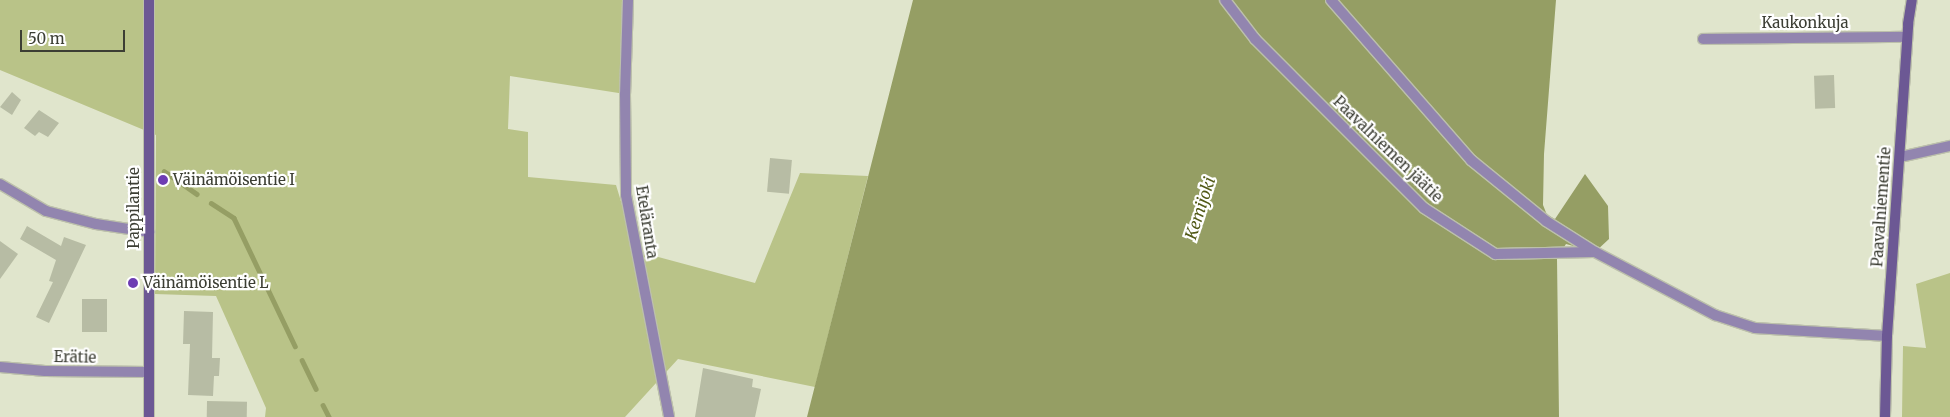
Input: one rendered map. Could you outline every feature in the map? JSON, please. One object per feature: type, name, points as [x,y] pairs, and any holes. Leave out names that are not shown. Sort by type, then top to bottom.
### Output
[{"type":"street","name":"Pappilantie","points":[[149,0],[149,417]]},
{"type":"street","name":"Eteläranta","points":[[628,0],[625,94],[626,195],[669,417]]},
{"type":"street","name":"Paavalniemen jäätie","points":[[1224,0],[1255,39],[1424,208],[1494,254],[1595,252]]},
{"type":"street","name":"Paavalniemen jäätie","points":[[1331,0],[1471,160],[1546,221],[1595,252],[1715,315],[1755,328],[1887,336]]},
{"type":"street","name":"Paavalniementie","points":[[1885,417],[1887,336],[1912,0]]},
{"type":"street","name":"Kaukonkuja","points":[[1703,39],[1908,37]]},
{"type":"street","points":[[1900,157],[1950,146]]},
{"type":"street","points":[[0,184],[46,211],[96,224],[149,232]]},
{"type":"street","name":"Erätie","points":[[0,367],[45,371],[149,372]]},
{"type":"shaded area","points":[[0,0],[628,0],[625,94],[510,76],[508,129],[528,132],[528,177],[616,185],[636,251],[755,283],[800,173],[868,176],[815,387],[678,359],[625,417],[265,417],[266,408],[216,296],[155,294],[156,135],[0,70]]},
{"type":"shaded area","points":[[1950,273],[1950,417],[1902,417],[1903,346],[1926,348],[1916,284]]},
{"type":"water","name":"Kemijoki","points":[[913,0],[1556,0],[1544,154],[1543,205],[1547,215],[1555,219],[1585,174],[1608,206],[1609,239],[1595,252],[1566,244],[1557,258],[1559,417],[807,417]]},
{"type":"building","points":[[1834,75],[1835,108],[1815,109],[1814,76]]},
{"type":"building","points":[[12,92],[21,100],[12,115],[0,107]]},
{"type":"building","points":[[39,110],[59,123],[48,137],[39,132],[35,136],[24,128]]},
{"type":"building","points":[[770,158],[792,160],[789,194],[767,192]]},
{"type":"building","points":[[27,226],[61,246],[64,237],[86,245],[49,323],[36,317],[53,282],[49,281],[56,260],[20,239]]},
{"type":"building","points":[[0,241],[18,254],[0,279]]},
{"type":"building","points":[[82,299],[107,299],[107,332],[82,332]]},
{"type":"building","points":[[184,311],[213,312],[212,358],[220,358],[219,376],[214,376],[213,396],[188,395],[190,344],[183,344]]},
{"type":"building","points":[[703,368],[753,379],[752,387],[761,389],[755,417],[695,417]]},
{"type":"building","points":[[207,401],[247,402],[247,417],[207,417]]},
{"type":"waterway","points":[[164,171],[197,194]]},
{"type":"waterway","points":[[211,203],[234,218],[295,346]]},
{"type":"waterway","points":[[302,360],[316,389]]},
{"type":"waterway","points":[[323,405],[329,417]]},
{"type":"place","name":"Väinämöisentie I","points":[[163,180]]},
{"type":"place","name":"Väinämöisentie L","points":[[133,283]]}]
